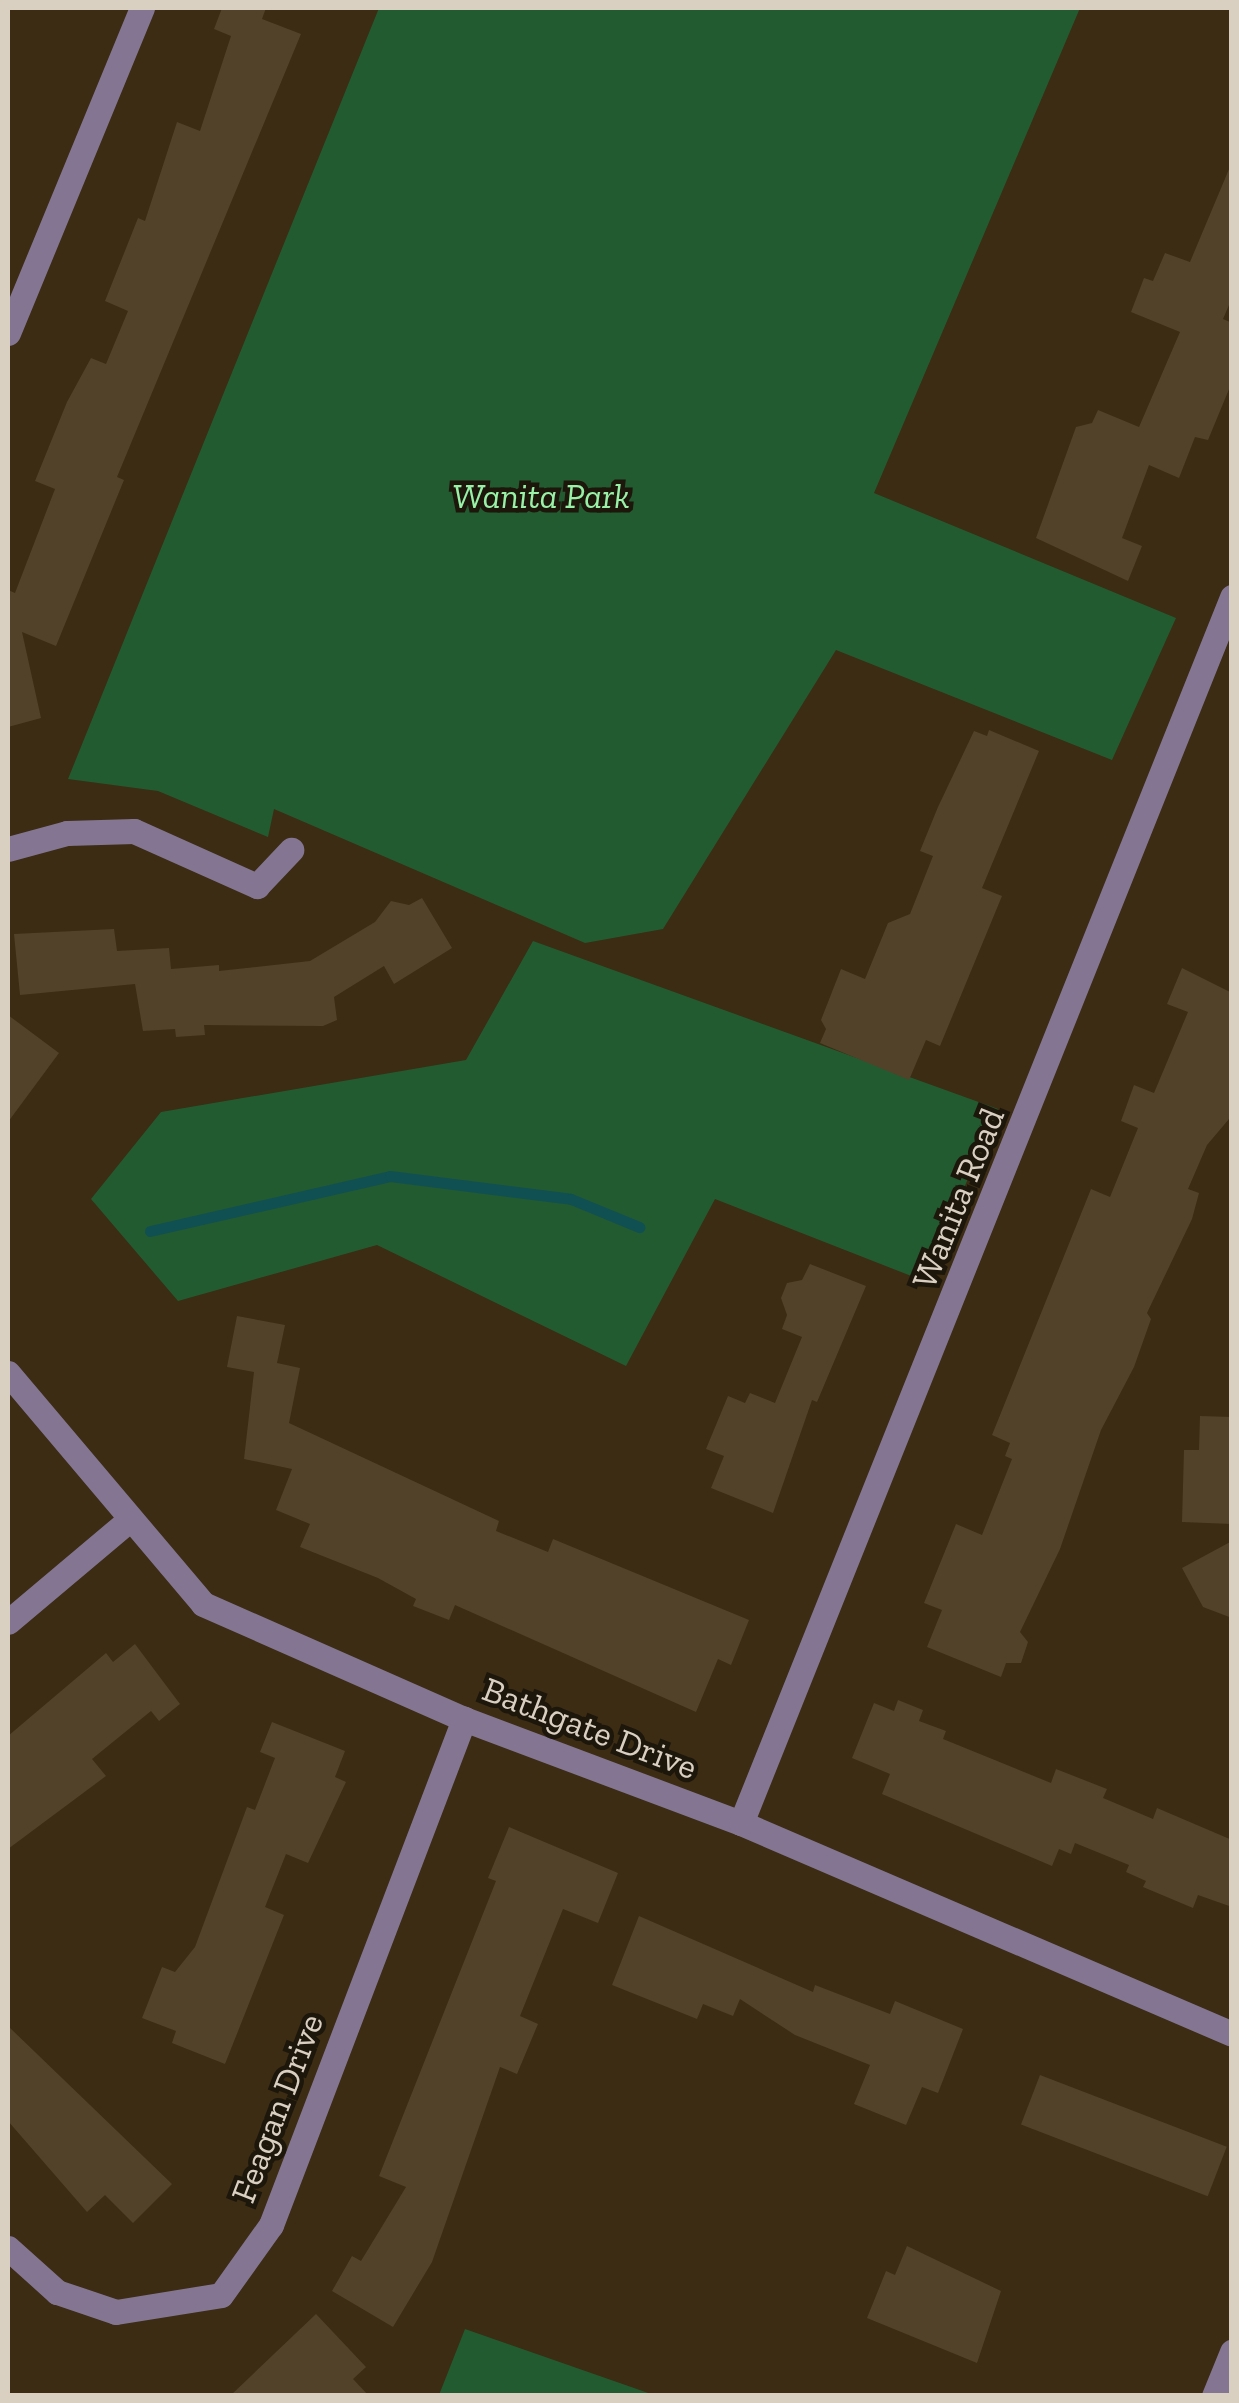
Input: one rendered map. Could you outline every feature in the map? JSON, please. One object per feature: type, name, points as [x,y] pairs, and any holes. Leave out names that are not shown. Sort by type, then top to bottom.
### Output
[{"type":"street","points":[[8,333],[142,8]]},
{"type":"street","name":"Wanita Road","points":[[741,1823],[1232,597]]},
{"type":"street","points":[[8,850],[67,833],[134,832],[257,886],[291,850]]},
{"type":"street","name":"Bathgate Drive","points":[[8,1373],[203,1604],[464,1719],[741,1823],[1232,2034]]},
{"type":"street","points":[[8,1622],[129,1520]]},
{"type":"street","name":"Feagan Drive","points":[[8,2248],[57,2292],[116,2312],[220,2295],[270,2225],[464,1719]]},
{"type":"street","points":[[1214,2396],[1232,2352]]},
{"type":"green space","name":"Wanita Park","points":[[379,8],[1080,8],[874,493],[1176,618],[1112,760],[836,650],[663,929],[585,943],[274,809],[268,837],[158,791],[68,779]]},
{"type":"green space","points":[[533,941],[998,1109],[924,1281],[715,1199],[626,1366],[377,1245],[178,1301],[91,1199],[161,1112],[466,1060]]},
{"type":"green space","points":[[465,2329],[654,2395],[439,2395]]},
{"type":"building","points":[[222,8],[266,8],[262,19],[301,34],[117,477],[124,480],[56,646],[22,632],[41,718],[8,727],[8,590],[15,593],[55,489],[35,481],[67,402],[91,358],[106,364],[128,311],[105,301],[138,218],[145,221],[177,122],[200,131],[231,36],[214,29]]},
{"type":"building","points":[[1232,162],[1232,298],[1223,319],[1232,323],[1232,382],[1208,440],[1195,437],[1179,478],[1149,465],[1122,538],[1142,546],[1128,581],[1036,538],[1076,427],[1092,423],[1098,410],[1139,427],[1180,332],[1131,312],[1144,278],[1153,281],[1165,253],[1190,262]]},
{"type":"building","points":[[989,730],[1039,751],[982,888],[1002,896],[940,1046],[926,1040],[909,1080],[820,1043],[826,1029],[821,1020],[841,969],[865,979],[888,923],[910,914],[933,856],[920,851],[938,807],[974,731],[987,736]]},
{"type":"building","points":[[422,898],[452,948],[394,984],[384,966],[334,997],[337,1020],[323,1026],[204,1025],[205,1035],[176,1037],[175,1029],[143,1031],[135,984],[20,995],[14,934],[114,929],[117,951],[169,948],[171,969],[219,965],[219,971],[310,961],[375,922],[391,901],[409,905]]},
{"type":"building","points":[[1182,968],[1232,993],[1229,1119],[1207,1145],[1188,1189],[1199,1193],[1192,1219],[1147,1313],[1151,1319],[1134,1367],[1101,1430],[1060,1549],[1020,1632],[1028,1642],[1021,1663],[1006,1663],[1001,1677],[927,1647],[942,1610],[924,1603],[956,1524],[982,1535],[1012,1459],[1005,1456],[1010,1443],[992,1435],[1091,1189],[1110,1197],[1138,1128],[1121,1121],[1134,1085],[1154,1093],[1188,1012],[1167,1004]]},
{"type":"building","points":[[8,1015],[59,1053],[8,1122]]},
{"type":"building","points":[[810,1264],[866,1286],[817,1402],[812,1400],[773,1513],[711,1488],[724,1456],[706,1449],[728,1396],[745,1403],[750,1393],[775,1403],[802,1337],[782,1329],[787,1315],[781,1298],[787,1283],[802,1280]]},
{"type":"building","points":[[237,1316],[285,1325],[277,1363],[300,1368],[289,1423],[499,1521],[496,1531],[548,1552],[553,1539],[749,1620],[731,1665],[718,1659],[696,1712],[455,1605],[449,1620],[413,1606],[416,1599],[378,1578],[300,1547],[310,1524],[276,1510],[292,1469],[244,1459],[254,1372],[227,1367]]},
{"type":"building","points":[[1200,1416],[1232,1417],[1232,1524],[1182,1522],[1184,1450],[1199,1450]]},
{"type":"building","points":[[1232,1541],[1232,1618],[1203,1607],[1182,1568]]},
{"type":"building","points":[[135,1644],[180,1704],[159,1721],[151,1711],[92,1759],[106,1776],[8,1849],[8,1736],[106,1653],[113,1662]]},
{"type":"building","points":[[898,1700],[923,1710],[919,1721],[946,1731],[943,1739],[1051,1783],[1056,1769],[1107,1789],[1103,1798],[1153,1819],[1157,1808],[1232,1840],[1232,1907],[1198,1895],[1193,1908],[1143,1887],[1146,1881],[1126,1872],[1129,1865],[1075,1843],[1071,1854],[1059,1849],[1052,1866],[882,1794],[890,1774],[852,1758],[874,1703],[894,1711]]},
{"type":"building","points":[[272,1722],[345,1751],[335,1777],[346,1782],[308,1863],[286,1854],[265,1907],[284,1915],[225,2064],[172,2043],[176,2031],[142,2018],[162,1967],[175,1972],[195,1947],[247,1807],[255,1810],[275,1758],[260,1752]]},
{"type":"building","points":[[509,1827],[618,1873],[598,1923],[563,1909],[520,2016],[538,2024],[517,2074],[500,2067],[432,2262],[393,2327],[332,2291],[352,2256],[361,2261],[406,2187],[379,2176],[496,1881],[488,1878]]},
{"type":"building","points":[[639,1916],[813,1992],[815,1985],[890,2014],[895,2001],[963,2029],[938,2093],[922,2087],[906,2125],[854,2104],[870,2065],[795,2035],[740,1999],[733,2016],[703,2004],[697,2019],[612,1985]]},
{"type":"building","points":[[8,2026],[172,2184],[133,2223],[105,2195],[87,2212],[8,2121]]},
{"type":"building","points":[[1040,2075],[1227,2147],[1208,2196],[1021,2124]]},
{"type":"building","points":[[907,2246],[1001,2291],[977,2363],[867,2318],[886,2271],[895,2275]]},
{"type":"building","points":[[316,2314],[366,2367],[353,2379],[369,2396],[230,2396]]},
{"type":"waterway","points":[[150,1231],[390,1176],[571,1199],[639,1227]]}]
